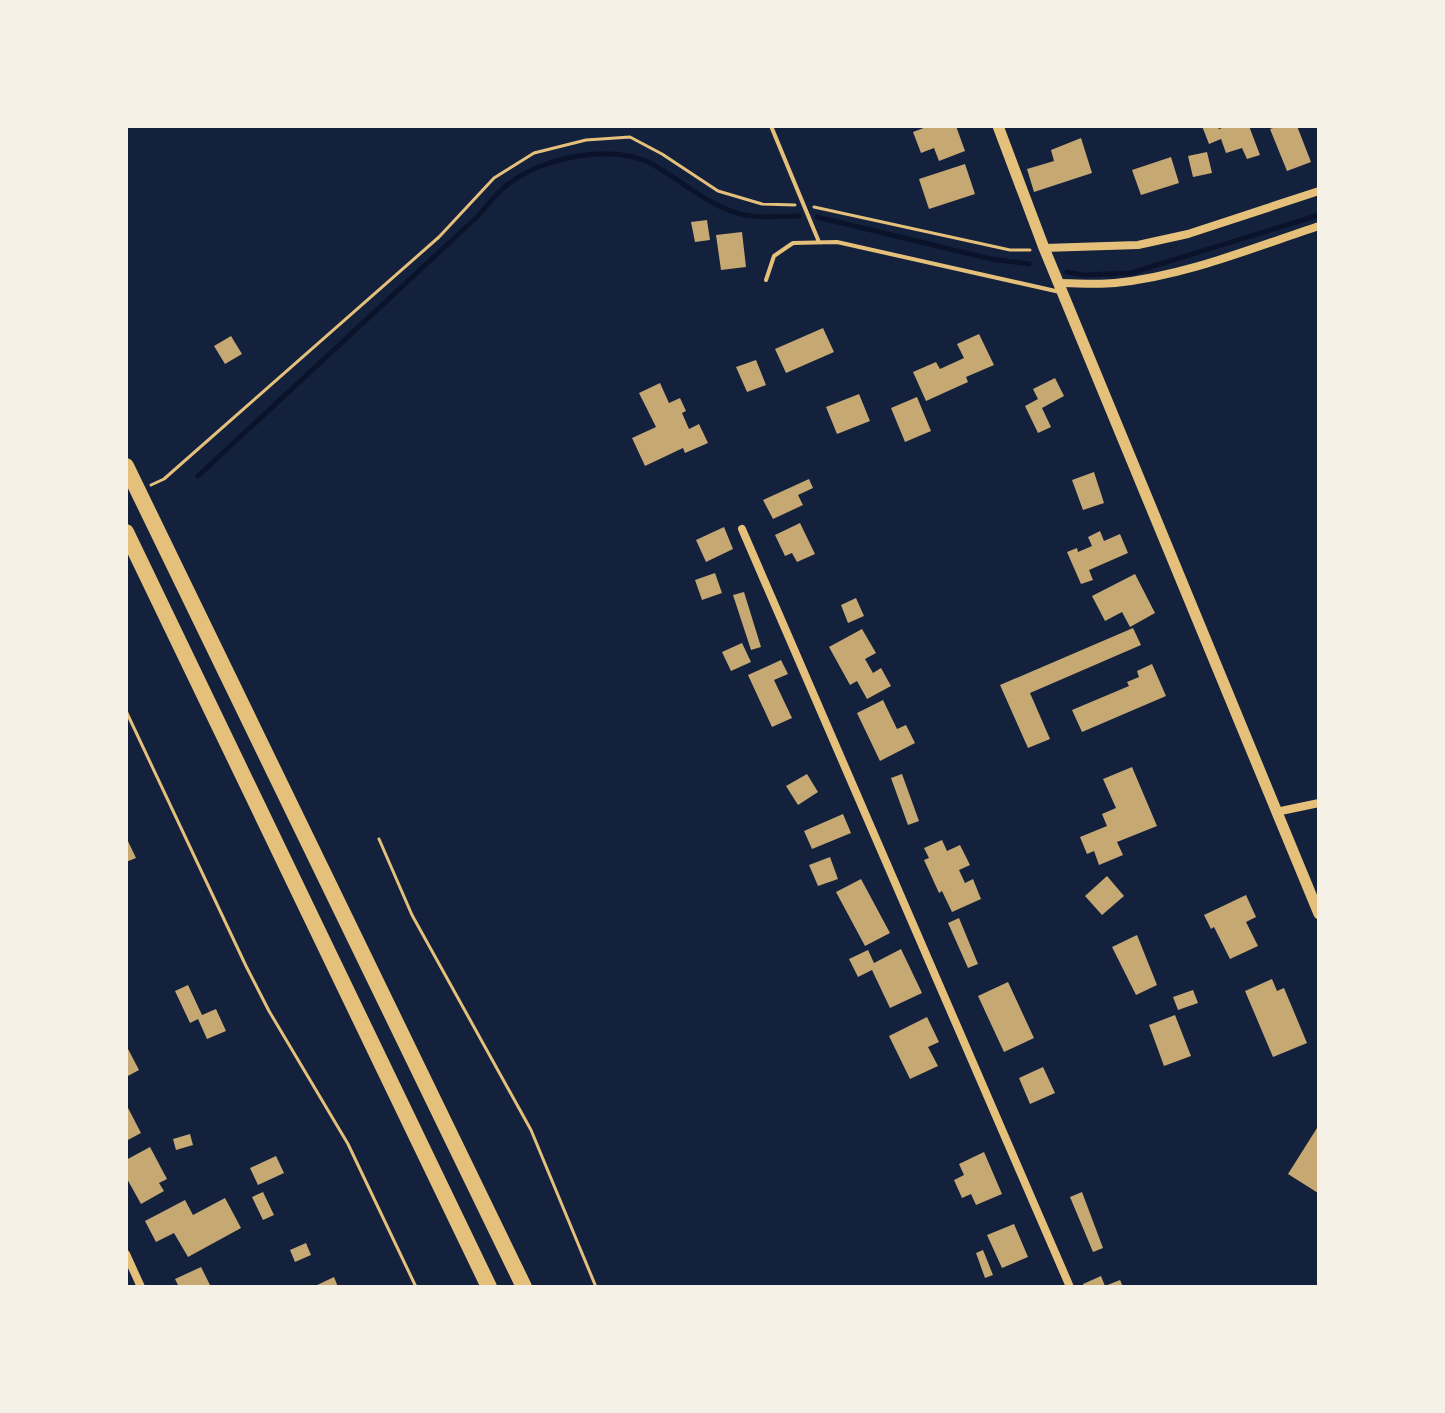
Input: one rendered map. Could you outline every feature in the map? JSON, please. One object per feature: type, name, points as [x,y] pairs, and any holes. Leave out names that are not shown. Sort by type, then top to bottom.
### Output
[{"type":"highway","points":[[126,466],[524,1287]]},
{"type":"highway","points":[[126,532],[489,1287]]},
{"type":"street","points":[[998,126],[1060,288],[1319,914]]},
{"type":"street","points":[[1044,248],[1138,245],[1188,234],[1319,191]]},
{"type":"street","points":[[1060,288],[1149,278],[1190,269],[1319,226]]},
{"type":"street","points":[[742,529],[1070,1287]]},
{"type":"street","points":[[1276,812],[1319,803]]},
{"type":"street","points":[[126,1254],[141,1287]]},
{"type":"lane","points":[[771,126],[819,242]]},
{"type":"lane","points":[[766,280],[774,256],[793,243],[837,242],[1060,288]]},
{"type":"path","points":[[164,479],[439,237],[494,178],[534,153],[586,140],[630,137],[718,191],[762,204],[803,205],[1010,250],[1044,248]]},
{"type":"path","points":[[126,711],[252,977],[348,1144],[416,1287]]},
{"type":"path","points":[[379,839],[412,915],[531,1130],[596,1287]]},
{"type":"building","points":[[929,126],[956,126],[965,151],[939,161],[934,148],[921,153],[913,132]]},
{"type":"building","points":[[1202,126],[1217,126],[1219,129],[1249,126],[1260,155],[1247,159],[1242,148],[1226,153],[1221,139],[1209,144]]},
{"type":"building","points":[[1297,126],[1311,162],[1287,171],[1270,129]]},
{"type":"building","points":[[1081,138],[1092,173],[1034,192],[1027,169],[1054,161],[1051,150]]},
{"type":"building","points":[[1207,152],[1212,173],[1193,177],[1188,156]]},
{"type":"building","points":[[1171,157],[1179,183],[1141,195],[1132,170]]},
{"type":"building","points":[[965,164],[975,194],[929,209],[919,179]]},
{"type":"building","points":[[707,220],[710,240],[695,242],[691,222]]},
{"type":"building","points":[[742,232],[746,267],[721,270],[716,235]]},
{"type":"building","points":[[823,328],[834,352],[786,373],[775,349]]},
{"type":"building","points":[[979,334],[994,365],[966,377],[968,382],[926,401],[913,372],[936,362],[940,369],[964,358],[957,344]]},
{"type":"building","points":[[231,336],[242,354],[225,364],[214,346]]},
{"type":"building","points":[[756,360],[766,385],[747,392],[736,367]]},
{"type":"building","points":[[1055,378],[1064,396],[1042,408],[1051,427],[1038,433],[1025,406],[1038,399],[1033,389]]},
{"type":"building","points":[[660,383],[669,403],[680,398],[689,429],[699,424],[708,443],[685,453],[683,448],[645,466],[632,438],[656,427],[639,393]]},
{"type":"building","points":[[859,394],[870,421],[837,434],[826,407]]},
{"type":"building","points":[[917,397],[931,431],[905,442],[891,408]]},
{"type":"building","points":[[1094,472],[1104,503],[1083,510],[1072,480]]},
{"type":"building","points":[[809,479],[813,488],[798,495],[803,505],[773,519],[763,500]]},
{"type":"building","points":[[800,523],[815,554],[797,562],[792,553],[785,556],[775,535]]},
{"type":"building","points":[[724,527],[733,549],[706,562],[696,540]]},
{"type":"building","points":[[1100,531],[1104,541],[1120,534],[1128,553],[1089,570],[1093,580],[1081,584],[1067,552],[1077,548],[1078,552],[1092,546],[1088,537]]},
{"type":"building","points":[[715,573],[722,593],[702,600],[695,580]]},
{"type":"building","points":[[1135,574],[1155,613],[1130,627],[1122,612],[1105,621],[1092,596]]},
{"type":"building","points":[[744,592],[761,647],[751,650],[733,595]]},
{"type":"building","points":[[856,598],[864,616],[848,623],[841,605]]},
{"type":"building","points":[[1133,628],[1141,645],[1030,693],[1050,739],[1028,748],[1000,685]]},
{"type":"building","points":[[862,629],[876,653],[865,659],[873,673],[881,668],[891,686],[867,699],[857,681],[850,685],[829,647]]},
{"type":"building","points":[[742,643],[751,662],[731,671],[722,652]]},
{"type":"building","points":[[781,660],[788,674],[774,680],[792,718],[772,727],[748,675]]},
{"type":"building","points":[[1152,664],[1166,696],[1082,732],[1072,710],[1129,686],[1127,682],[1139,677],[1137,671]]},
{"type":"building","points":[[883,700],[897,729],[906,725],[915,743],[880,761],[857,713]]},
{"type":"building","points":[[1132,767],[1157,826],[1117,842],[1123,855],[1099,865],[1094,851],[1087,854],[1080,837],[1107,826],[1102,814],[1116,808],[1103,779]]},
{"type":"building","points":[[807,774],[818,792],[798,805],[786,786]]},
{"type":"building","points":[[902,774],[919,821],[908,825],[891,778]]},
{"type":"building","points":[[843,814],[851,833],[812,849],[804,831]]},
{"type":"building","points":[[126,837],[136,858],[126,862]]},
{"type":"building","points":[[942,840],[947,851],[960,845],[970,865],[959,870],[965,883],[973,879],[981,899],[952,912],[942,891],[939,893],[924,860],[929,858],[924,848]]},
{"type":"building","points":[[830,857],[838,879],[818,886],[809,865]]},
{"type":"building","points":[[1107,876],[1124,896],[1102,915],[1085,896]]},
{"type":"building","points":[[861,879],[890,933],[865,946],[836,892]]},
{"type":"building","points":[[1246,895],[1256,917],[1246,922],[1258,946],[1230,959],[1214,927],[1211,929],[1204,915]]},
{"type":"building","points":[[959,918],[978,964],[968,968],[948,923]]},
{"type":"building","points":[[1137,935],[1157,985],[1136,995],[1112,947]]},
{"type":"building","points":[[901,949],[922,993],[890,1008],[872,970],[858,977],[849,959],[868,950],[874,963]]},
{"type":"building","points":[[1272,979],[1277,991],[1284,988],[1307,1043],[1273,1057],[1245,991]]},
{"type":"building","points":[[1008,982],[1034,1038],[1004,1052],[978,996]]},
{"type":"building","points":[[188,985],[202,1015],[216,1009],[226,1031],[207,1039],[198,1019],[190,1023],[175,991]]},
{"type":"building","points":[[1193,990],[1198,1003],[1178,1010],[1173,997]]},
{"type":"building","points":[[1175,1015],[1191,1056],[1164,1066],[1149,1025]]},
{"type":"building","points":[[927,1017],[939,1042],[928,1047],[938,1066],[910,1079],[889,1036]]},
{"type":"building","points":[[126,1045],[139,1070],[126,1077]]},
{"type":"building","points":[[1043,1067],[1055,1093],[1030,1104],[1019,1078]]},
{"type":"building","points":[[126,1104],[141,1133],[126,1141]]},
{"type":"building","points":[[1319,1129],[1318,1193],[1288,1174]]},
{"type":"building","points":[[190,1134],[193,1145],[176,1150],[173,1139]]},
{"type":"building","points":[[150,1147],[167,1179],[159,1183],[164,1191],[141,1204],[126,1177],[126,1160]]},
{"type":"building","points":[[984,1152],[1002,1194],[976,1205],[971,1194],[962,1198],[954,1180],[964,1175],[959,1164]]},
{"type":"building","points":[[276,1156],[284,1173],[258,1185],[250,1168]]},
{"type":"building","points":[[263,1192],[274,1215],[263,1220],[252,1197]]},
{"type":"building","points":[[1082,1192],[1103,1248],[1093,1252],[1070,1197]]},
{"type":"building","points":[[225,1198],[241,1228],[188,1257],[174,1233],[156,1242],[145,1221],[185,1200],[193,1215]]},
{"type":"building","points":[[1014,1224],[1028,1257],[1002,1268],[987,1235]]},
{"type":"building","points":[[306,1243],[311,1255],[295,1262],[290,1250]]},
{"type":"building","points":[[983,1250],[993,1275],[985,1278],[976,1253]]},
{"type":"building","points":[[201,1267],[211,1287],[179,1287],[175,1279]]},
{"type":"building","points":[[1101,1276],[1105,1286],[1120,1280],[1123,1287],[1084,1287],[1083,1284]]},
{"type":"building","points":[[334,1277],[338,1287],[313,1287]]},
{"type":"waterway","points":[[198,476],[477,217],[501,190],[525,173],[580,156],[619,154],[652,164],[714,203],[737,213],[759,217],[799,216]]},
{"type":"waterway","points":[[1067,272],[1083,275],[1131,273],[1319,215]]},
{"type":"waterway","points":[[817,217],[991,259],[1029,264]]}]
